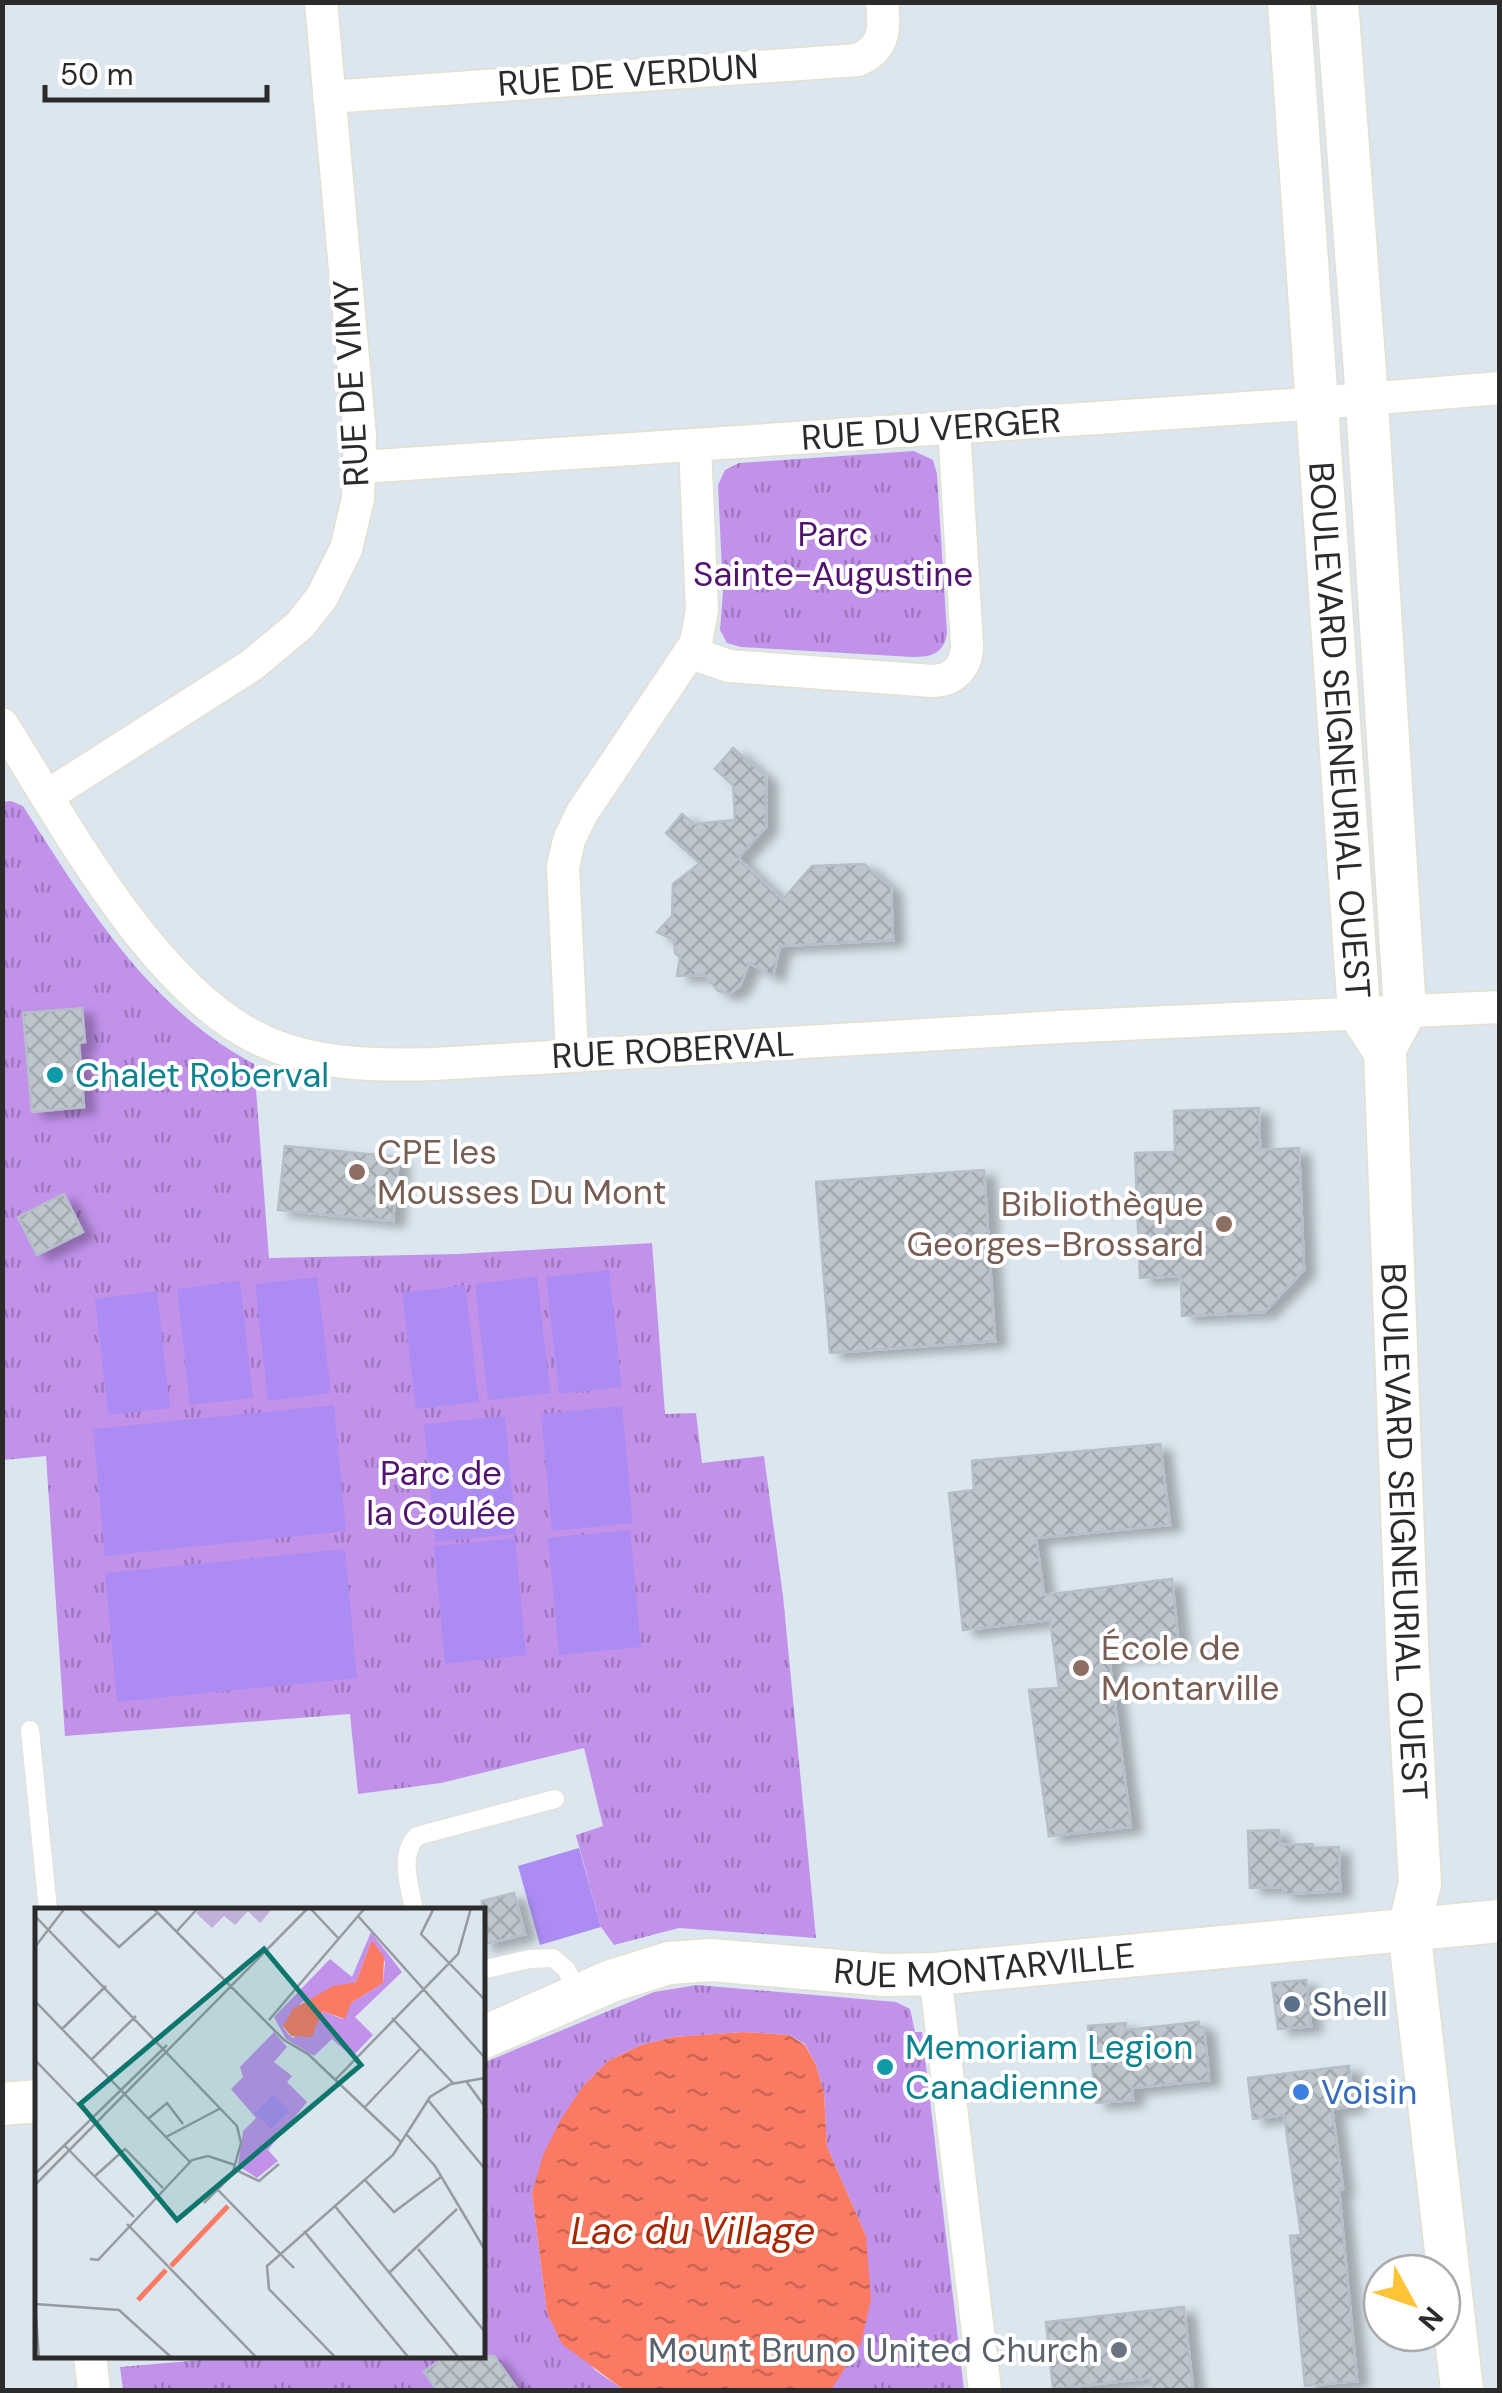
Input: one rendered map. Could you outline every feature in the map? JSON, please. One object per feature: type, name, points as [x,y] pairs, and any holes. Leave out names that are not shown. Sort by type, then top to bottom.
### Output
[{"type":"street","name":"RUE DE VIMY","points":[[48,796],[252,665],[300,625],[322,596],[346,548],[356,515],[362,467],[321,2]]},
{"type":"street","name":"RUE DE VERDUN","points":[[329,97],[858,60],[881,42],[885,27],[882,2]]},
{"type":"street","name":"BOULEVARD SEIGNEURIAL OUEST","points":[[1289,2],[1359,1012],[1384,1050],[1420,1883],[1409,1929],[1462,2390]]},
{"type":"street","name":"BOULEVARD SEIGNEURIAL OUEST","points":[[1337,2],[1405,1011]]},
{"type":"street","name":"RUE DU VERGER","points":[[362,467],[1500,388]]},
{"type":"street","points":[[691,654],[729,666],[932,681],[958,672],[967,646],[954,427]]},
{"type":"street","points":[[572,1055],[562,867],[569,840],[598,786],[691,654],[700,632],[695,445]]},
{"type":"street","name":"RUE ROBERVAL","points":[[2,724],[13,764],[48,796],[144,940],[179,978],[253,1036],[302,1054],[394,1065],[1500,1007]]},
{"type":"street","points":[[1384,1050],[1405,1011]]},
{"type":"street","name":"RUE MONTARVILLE","points":[[485,2037],[652,1966],[698,1960],[885,1975],[935,1974],[1500,1922]]},
{"type":"street","points":[[935,1974],[986,2390]]},
{"type":"street","points":[[2,2104],[35,2100]]},
{"type":"street","points":[[90,2358],[94,2390]]},
{"type":"lane","points":[[30,1730],[48,1908]]},
{"type":"lane","points":[[414,1908],[406,1858],[408,1845],[417,1836],[555,1799]]},
{"type":"lane","points":[[485,1969],[553,1958],[566,1969],[579,1995]]},
{"type":"green space","name":"Parc Sainte-Augustine","points":[[914,451],[933,460],[937,474],[947,633],[940,650],[913,657],[727,643],[720,630],[723,592],[718,485],[725,470],[739,463]]},
{"type":"green space","name":"Parc de la Coulée","points":[[2,802],[23,806],[96,916],[150,983],[216,1041],[254,1064],[269,1258],[458,1254],[652,1243],[665,1414],[696,1413],[702,1463],[764,1456],[783,1596],[816,1938],[679,1928],[614,1945],[601,1927],[576,1835],[603,1826],[584,1748],[441,1783],[358,1794],[350,1714],[65,1736],[46,1456],[3,1460]]},
{"type":"green space","points":[[609,1270],[622,1387],[559,1394],[546,1277]]},
{"type":"green space","points":[[537,1276],[550,1393],[488,1400],[475,1284]]},
{"type":"green space","points":[[317,1277],[331,1393],[268,1401],[255,1284]]},
{"type":"green space","points":[[240,1281],[253,1398],[190,1405],[177,1289]]},
{"type":"green space","points":[[465,1285],[479,1402],[416,1409],[402,1293]]},
{"type":"green space","points":[[157,1291],[170,1408],[108,1415],[95,1299]]},
{"type":"green space","points":[[334,1405],[346,1531],[105,1556],[93,1429]]},
{"type":"green space","points":[[622,1406],[633,1523],[552,1531],[541,1414]]},
{"type":"green space","points":[[505,1416],[516,1534],[435,1542],[424,1424]]},
{"type":"green space","points":[[630,1530],[641,1647],[559,1655],[548,1538]]},
{"type":"green space","points":[[515,1538],[526,1655],[445,1664],[434,1546]]},
{"type":"green space","points":[[345,1549],[357,1678],[117,1702],[105,1573]]},
{"type":"green space","points":[[579,1848],[601,1927],[540,1945],[518,1866]]},
{"type":"green space","points":[[697,1985],[896,2002],[910,2009],[915,2032],[922,2032],[964,2390],[831,2390],[866,2236],[827,2147],[824,2093],[805,2044],[789,2035],[743,2032],[674,2037],[641,2045],[608,2061],[583,2086],[532,2193],[547,2313],[595,2370],[624,2390],[123,2390],[120,2367],[224,2358],[485,2358],[485,2062],[654,1992]]},
{"type":"water","name":"Lac du Village","points":[[743,2032],[789,2035],[805,2045],[816,2065],[824,2093],[827,2147],[866,2236],[871,2299],[861,2343],[831,2390],[624,2390],[562,2344],[547,2313],[532,2193],[543,2155],[583,2086],[608,2061],[641,2045],[674,2037]]},
{"type":"building","points":[[733,748],[766,777],[766,827],[738,858],[782,900],[812,866],[864,864],[891,888],[893,940],[780,946],[773,976],[749,963],[740,986],[729,994],[718,991],[705,975],[677,976],[680,957],[675,953],[674,940],[657,932],[672,916],[673,884],[700,863],[666,833],[682,814],[694,824],[735,820],[733,785],[715,769]]},
{"type":"building","name":"Chalet Roberval","points":[[82,1008],[85,1042],[79,1043],[84,1107],[32,1112],[23,1013]]},
{"type":"building","points":[[1259,1108],[1260,1150],[1299,1148],[1304,1270],[1264,1312],[1182,1316],[1181,1276],[1140,1278],[1135,1153],[1175,1152],[1174,1111]]},
{"type":"building","points":[[285,1146],[399,1157],[393,1221],[278,1210]]},
{"type":"building","points":[[984,1170],[995,1341],[830,1353],[816,1182]]},
{"type":"building","points":[[64,1194],[83,1232],[37,1255],[18,1217]]},
{"type":"building","points":[[1160,1444],[1170,1525],[1036,1538],[1044,1595],[1172,1579],[1179,1649],[1109,1658],[1131,1827],[1049,1836],[1029,1690],[1059,1688],[1050,1620],[963,1630],[949,1493],[974,1490],[972,1461]]},
{"type":"building","points":[[1279,1830],[1280,1845],[1339,1847],[1340,1891],[1284,1894],[1283,1887],[1250,1888],[1248,1831]]},
{"type":"building","points":[[514,1893],[525,1934],[485,1944],[482,1901]]},
{"type":"building","name":"Shell","points":[[1306,1980],[1311,2026],[1278,2029],[1272,1983]]},
{"type":"building","points":[[1199,2022],[1199,2027],[1204,2027],[1209,2080],[1132,2088],[1133,2100],[1096,2103],[1088,2026],[1126,2023],[1126,2030]]},
{"type":"building","points":[[1349,2066],[1354,2106],[1332,2109],[1343,2189],[1339,2190],[1357,2381],[1305,2386],[1290,2236],[1301,2235],[1284,2115],[1253,2119],[1248,2078]]},
{"type":"building","name":"Mount Bruno United Church","points":[[1184,2307],[1193,2390],[1152,2390],[1151,2378],[1053,2389],[1046,2322]]},
{"type":"building","points":[[494,2356],[518,2390],[437,2390],[424,2371],[444,2358]]},
{"type":"place","name":"Chalet Roberval","points":[[55,1075]]},
{"type":"place","name":"CPE les Mousses Du Mont","points":[[357,1172]]},
{"type":"place","name":"Bibliothèque Georges-Brossard","points":[[1224,1224]]},
{"type":"place","name":"École de Montarville","points":[[1081,1668]]},
{"type":"place","name":"Shell","points":[[1292,2004]]},
{"type":"place","name":"Memoriam Legion Canadienne","points":[[885,2067]]},
{"type":"place","name":"Voisin","points":[[1301,2092]]},
{"type":"place","name":"Mount Bruno United Church","points":[[1119,2350]]}]
